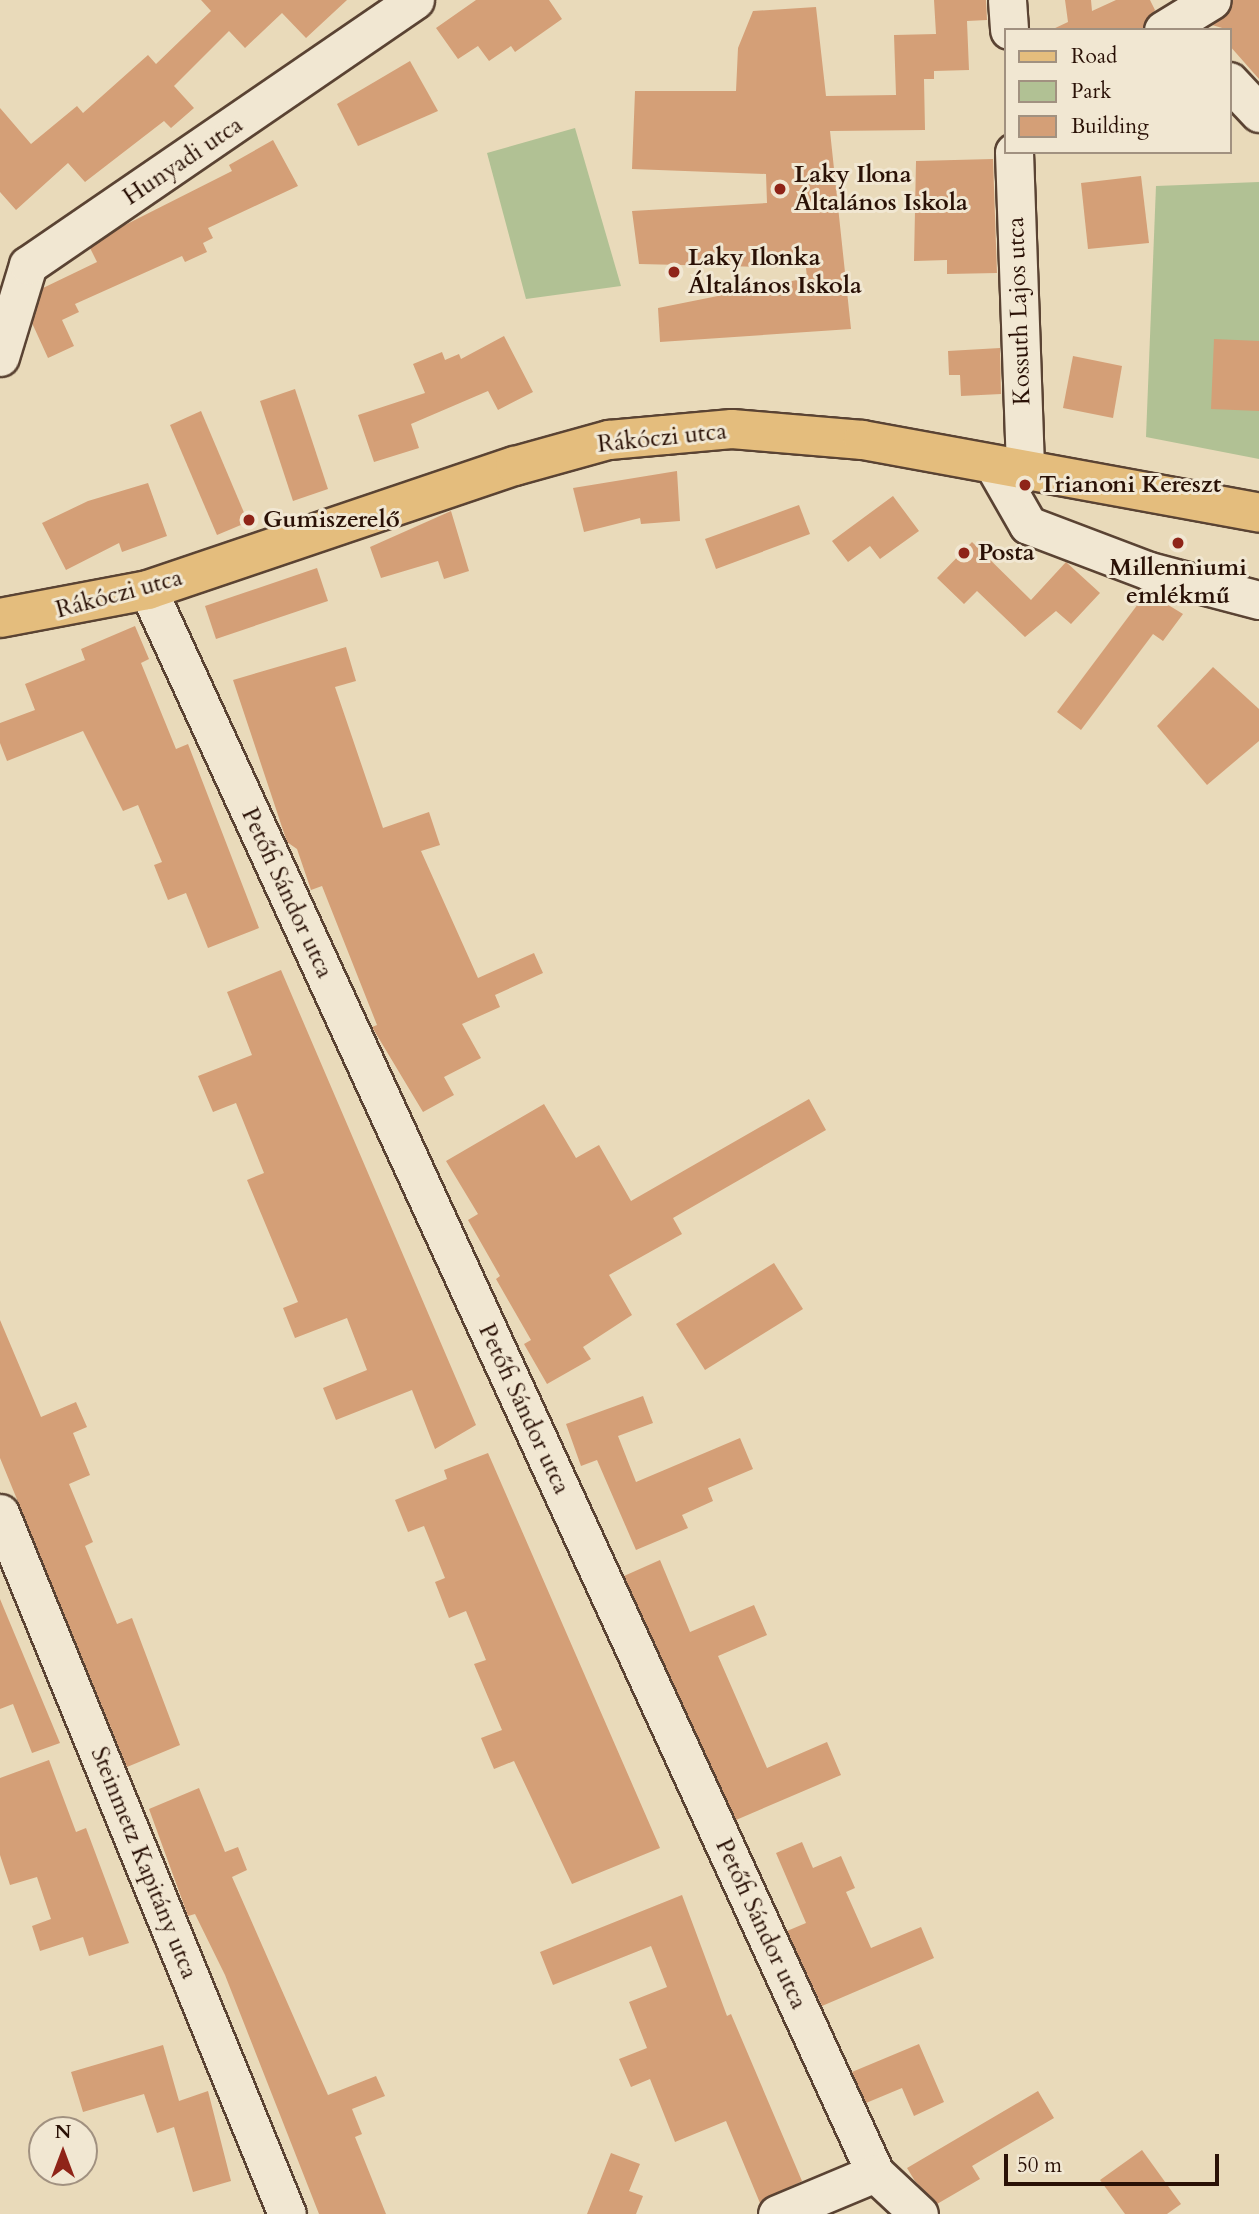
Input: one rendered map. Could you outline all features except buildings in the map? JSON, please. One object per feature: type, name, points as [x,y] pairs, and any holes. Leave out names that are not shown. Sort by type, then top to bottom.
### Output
[{"type":"main road","name":"Rákóczi utca","points":[[0,618],[148,590],[609,440],[732,429],[787,433],[1009,467],[1259,513]]},
{"type":"street","name":"Hunyadi utca","points":[[0,357],[29,265],[415,0]]},
{"type":"street","points":[[1007,0],[1009,28]]},
{"type":"street","points":[[1174,28],[1212,0]]},
{"type":"street","points":[[1231,83],[1259,113]]},
{"type":"street","name":"Kossuth Lajos utca","points":[[1009,467],[1014,154]]},
{"type":"street","points":[[1009,467],[1028,525],[1149,570],[1259,600]]},
{"type":"street","name":"Petőfi Sándor utca","points":[[148,590],[875,2173],[919,2214]]},
{"type":"street","name":"Steinmetz Kapitány utca","points":[[0,1513],[287,2214]]},
{"type":"street","points":[[776,2214],[875,2173]]},
{"type":"green space","points":[[575,128],[621,286],[526,299],[487,153]]},
{"type":"green space","points":[[1259,182],[1259,459],[1146,437],[1156,186]]},
{"type":"place","name":"Laky Ilona Általános Iskola","points":[[780,189]]},
{"type":"place","name":"Laky Ilonka Általános Iskola","points":[[674,272]]},
{"type":"place","name":"Trianoni Kereszt","points":[[1025,485]]},
{"type":"place","name":"Gumiszerelő","points":[[249,520]]},
{"type":"place","name":"Millenniumi emlékmű","points":[[1178,543]]},
{"type":"place","name":"Posta","points":[[964,553]]}]
